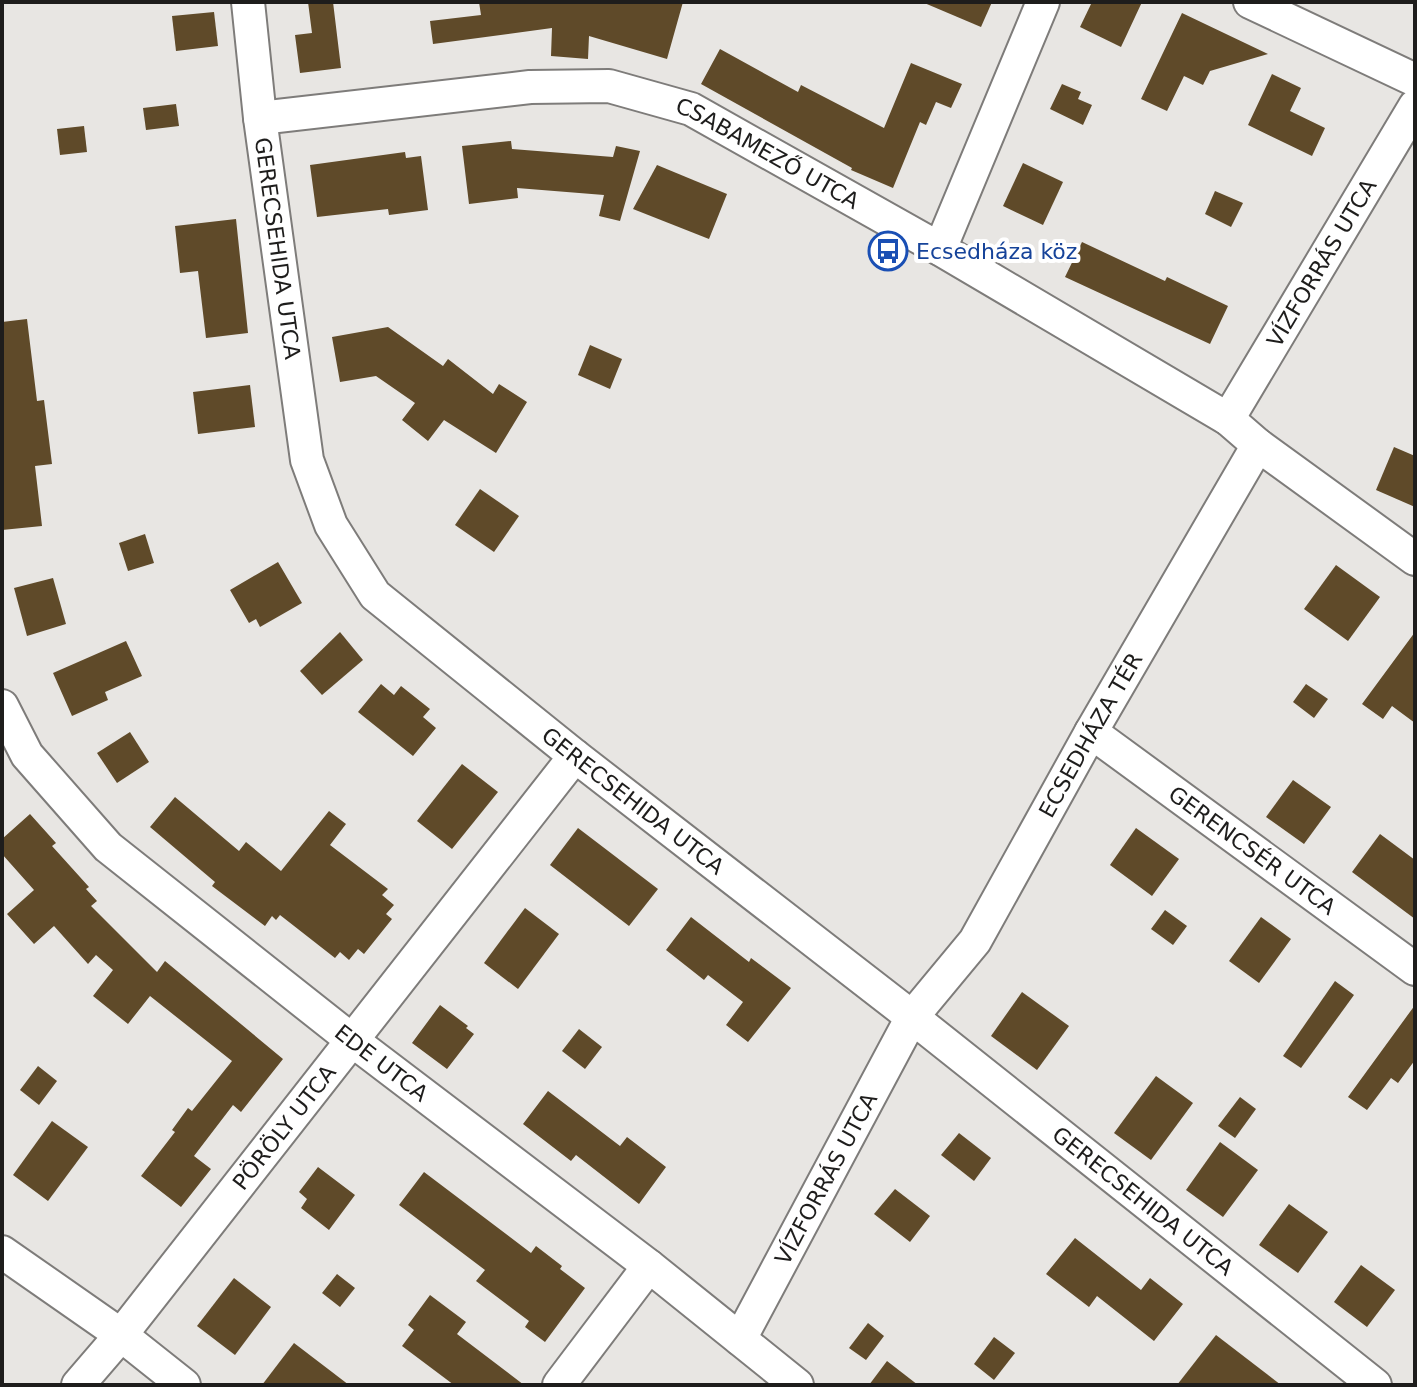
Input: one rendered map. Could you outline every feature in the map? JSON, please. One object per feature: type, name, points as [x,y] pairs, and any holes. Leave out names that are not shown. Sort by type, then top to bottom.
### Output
[{"type":"street","name":"GERECSEHIDA UTCA","points":[[248,2],[260,118],[307,460],[331,525],[375,595],[1375,1385]]},
{"type":"street","points":[[940,249],[1043,2]]},
{"type":"street","points":[[1250,2],[1415,80]]},
{"type":"street","name":"CSABAMEZŐ UTCA","points":[[260,118],[530,87],[609,86],[691,109],[940,249],[1228,419],[1258,445],[1415,559]]},
{"type":"street","name":"VÍZFORRÁS UTCA","points":[[1228,419],[1415,106]]},
{"type":"street","name":"ECSEDHÁZA TÉR","points":[[912,1017],[975,941],[1091,732],[1258,445]]},
{"type":"street","name":"EDE UTCA","points":[[2,706],[27,755],[108,847],[353,1041],[649,1266],[797,1385]]},
{"type":"street","name":"GERENCSÉR UTCA","points":[[1091,732],[1415,969]]},
{"type":"street","name":"PÖRÖLY UTCA","points":[[78,1385],[121,1335],[575,756]]},
{"type":"street","name":"VÍZFORRÁS UTCA","points":[[740,1339],[912,1017]]},
{"type":"street","points":[[2,1252],[121,1335],[184,1385]]},
{"type":"street","points":[[559,1385],[649,1266]]},
{"type":"building","points":[[308,2],[333,2],[341,68],[300,73],[295,35],[312,33]]},
{"type":"building","points":[[479,2],[683,2],[667,59],[589,36],[588,59],[551,56],[552,28],[433,44],[430,21],[481,15]]},
{"type":"building","points":[[922,2],[992,2],[981,27]]},
{"type":"building","points":[[1092,2],[1142,2],[1121,47],[1080,27]]},
{"type":"building","points":[[214,12],[218,46],[176,51],[172,16]]},
{"type":"building","points":[[1182,13],[1268,54],[1210,71],[1203,85],[1184,76],[1167,111],[1141,99]]},
{"type":"building","points":[[720,49],[798,92],[801,85],[884,128],[911,63],[962,84],[951,108],[936,102],[926,125],[920,122],[893,188],[851,170],[701,84]]},
{"type":"building","points":[[1272,74],[1301,88],[1290,111],[1325,128],[1312,156],[1248,125]]},
{"type":"building","points":[[1062,84],[1081,92],[1078,99],[1092,105],[1083,125],[1050,109]]},
{"type":"building","points":[[176,104],[179,126],[146,130],[143,108]]},
{"type":"building","points":[[84,126],[87,152],[60,155],[57,129]]},
{"type":"building","points":[[511,141],[512,149],[613,157],[616,146],[640,151],[620,221],[599,216],[604,195],[517,188],[518,198],[469,204],[462,146]]},
{"type":"building","points":[[405,152],[406,158],[421,156],[428,210],[389,215],[388,209],[317,217],[310,165]]},
{"type":"building","points":[[1023,163],[1063,182],[1043,225],[1003,206]]},
{"type":"building","points":[[657,165],[727,194],[709,239],[633,209]]},
{"type":"building","points":[[1215,191],[1243,203],[1231,227],[1205,214]]},
{"type":"building","points":[[236,219],[248,333],[206,338],[198,271],[180,273],[175,226]]},
{"type":"building","points":[[1082,242],[1228,306],[1210,344],[1065,277]]},
{"type":"building","points":[[27,319],[37,401],[44,400],[52,464],[35,466],[42,526],[2,530],[2,322]]},
{"type":"building","points":[[388,327],[443,366],[448,359],[493,394],[499,384],[527,402],[496,453],[444,420],[428,441],[402,420],[415,403],[376,376],[340,382],[332,337]]},
{"type":"building","points":[[590,345],[622,359],[610,389],[578,375]]},
{"type":"building","points":[[250,385],[255,427],[198,434],[193,392]]},
{"type":"building","points":[[1394,447],[1415,456],[1415,507],[1376,490]]},
{"type":"building","points":[[480,489],[519,516],[494,552],[455,525]]},
{"type":"building","points":[[145,534],[154,563],[128,571],[119,543]]},
{"type":"building","points":[[278,562],[302,603],[260,627],[256,619],[249,623],[230,590]]},
{"type":"building","points":[[1336,565],[1380,597],[1348,641],[1304,609]]},
{"type":"building","points":[[53,578],[66,624],[27,636],[14,588]]},
{"type":"building","points":[[340,632],[363,660],[322,695],[300,671]]},
{"type":"building","points":[[1415,632],[1415,723],[1392,706],[1383,719],[1362,704]]},
{"type":"building","points":[[126,641],[142,676],[105,692],[108,700],[72,716],[53,673]]},
{"type":"building","points":[[381,684],[394,695],[401,686],[430,709],[423,717],[436,728],[413,756],[358,712]]},
{"type":"building","points":[[1306,684],[1328,699],[1314,718],[1293,702]]},
{"type":"building","points":[[130,732],[149,762],[117,783],[97,753]]},
{"type":"building","points":[[462,764],[498,792],[452,849],[417,821]]},
{"type":"building","points":[[1293,780],[1331,807],[1304,844],[1266,817]]},
{"type":"building","points":[[175,797],[239,851],[246,842],[281,871],[329,811],[346,824],[330,845],[388,889],[382,895],[394,905],[386,914],[392,919],[364,954],[358,949],[349,960],[340,952],[335,958],[280,915],[276,920],[272,916],[265,926],[212,886],[215,882],[150,827]]},
{"type":"building","points":[[30,814],[56,843],[52,846],[89,887],[86,889],[97,901],[91,906],[157,972],[165,961],[283,1059],[241,1112],[233,1105],[194,1156],[211,1169],[181,1207],[141,1176],[175,1132],[172,1130],[188,1108],[192,1111],[232,1061],[150,996],[128,1024],[93,996],[113,970],[96,955],[88,964],[54,926],[34,944],[7,914],[34,890],[2,854],[2,839]]},
{"type":"building","points":[[578,828],[658,889],[629,926],[550,865]]},
{"type":"building","points":[[1136,828],[1179,859],[1152,896],[1110,865]]},
{"type":"building","points":[[1380,834],[1415,860],[1415,919],[1352,872]]},
{"type":"building","points":[[525,908],[559,934],[518,989],[484,963]]},
{"type":"building","points":[[1165,910],[1187,926],[1173,945],[1151,929]]},
{"type":"building","points":[[691,917],[749,962],[751,958],[791,988],[748,1042],[726,1025],[743,1002],[708,975],[704,980],[666,950]]},
{"type":"building","points":[[1261,917],[1291,939],[1259,983],[1229,961]]},
{"type":"building","points":[[1335,981],[1354,995],[1301,1068],[1283,1056]]},
{"type":"building","points":[[1022,992],[1069,1026],[1037,1070],[991,1036]]},
{"type":"building","points":[[440,1005],[474,1034],[447,1069],[412,1043]]},
{"type":"building","points":[[1415,1005],[1415,1060],[1398,1083],[1391,1078],[1367,1110],[1348,1097]]},
{"type":"building","points":[[579,1029],[602,1047],[585,1069],[562,1051]]},
{"type":"building","points":[[38,1066],[57,1081],[39,1105],[20,1090]]},
{"type":"building","points":[[1156,1076],[1193,1103],[1151,1160],[1114,1133]]},
{"type":"building","points":[[548,1091],[620,1146],[627,1137],[666,1167],[639,1204],[576,1155],[571,1161],[523,1124]]},
{"type":"building","points":[[1240,1097],[1256,1109],[1235,1138],[1218,1126]]},
{"type":"building","points":[[52,1121],[88,1147],[48,1201],[13,1175]]},
{"type":"building","points":[[959,1133],[991,1158],[974,1181],[941,1155]]},
{"type":"building","points":[[1220,1142],[1258,1170],[1223,1217],[1186,1190]]},
{"type":"building","points":[[318,1167],[355,1195],[329,1230],[301,1208],[307,1199],[299,1192]]},
{"type":"building","points":[[424,1172],[531,1253],[536,1246],[585,1288],[545,1342],[525,1327],[529,1321],[476,1281],[485,1270],[399,1205]]},
{"type":"building","points":[[895,1189],[930,1216],[910,1242],[874,1214]]},
{"type":"building","points":[[1289,1204],[1328,1232],[1298,1273],[1259,1245]]},
{"type":"building","points":[[1075,1238],[1141,1290],[1150,1278],[1183,1304],[1154,1341],[1097,1296],[1089,1307],[1046,1274]]},
{"type":"building","points":[[1361,1265],[1395,1290],[1367,1327],[1334,1302]]},
{"type":"building","points":[[337,1274],[355,1288],[340,1307],[322,1293]]},
{"type":"building","points":[[234,1278],[271,1307],[235,1355],[197,1326]]},
{"type":"building","points":[[430,1295],[466,1322],[457,1334],[524,1385],[454,1385],[402,1346],[414,1330],[408,1325]]},
{"type":"building","points":[[868,1323],[884,1336],[866,1360],[849,1348]]},
{"type":"building","points":[[1216,1335],[1281,1385],[1177,1385]]},
{"type":"building","points":[[994,1337],[1015,1353],[994,1380],[974,1364]]},
{"type":"building","points":[[294,1343],[349,1385],[262,1385]]},
{"type":"building","points":[[887,1361],[918,1385],[869,1385]]},
{"type":"place","name":"Ecsedháza köz","points":[[888,251]]}]
